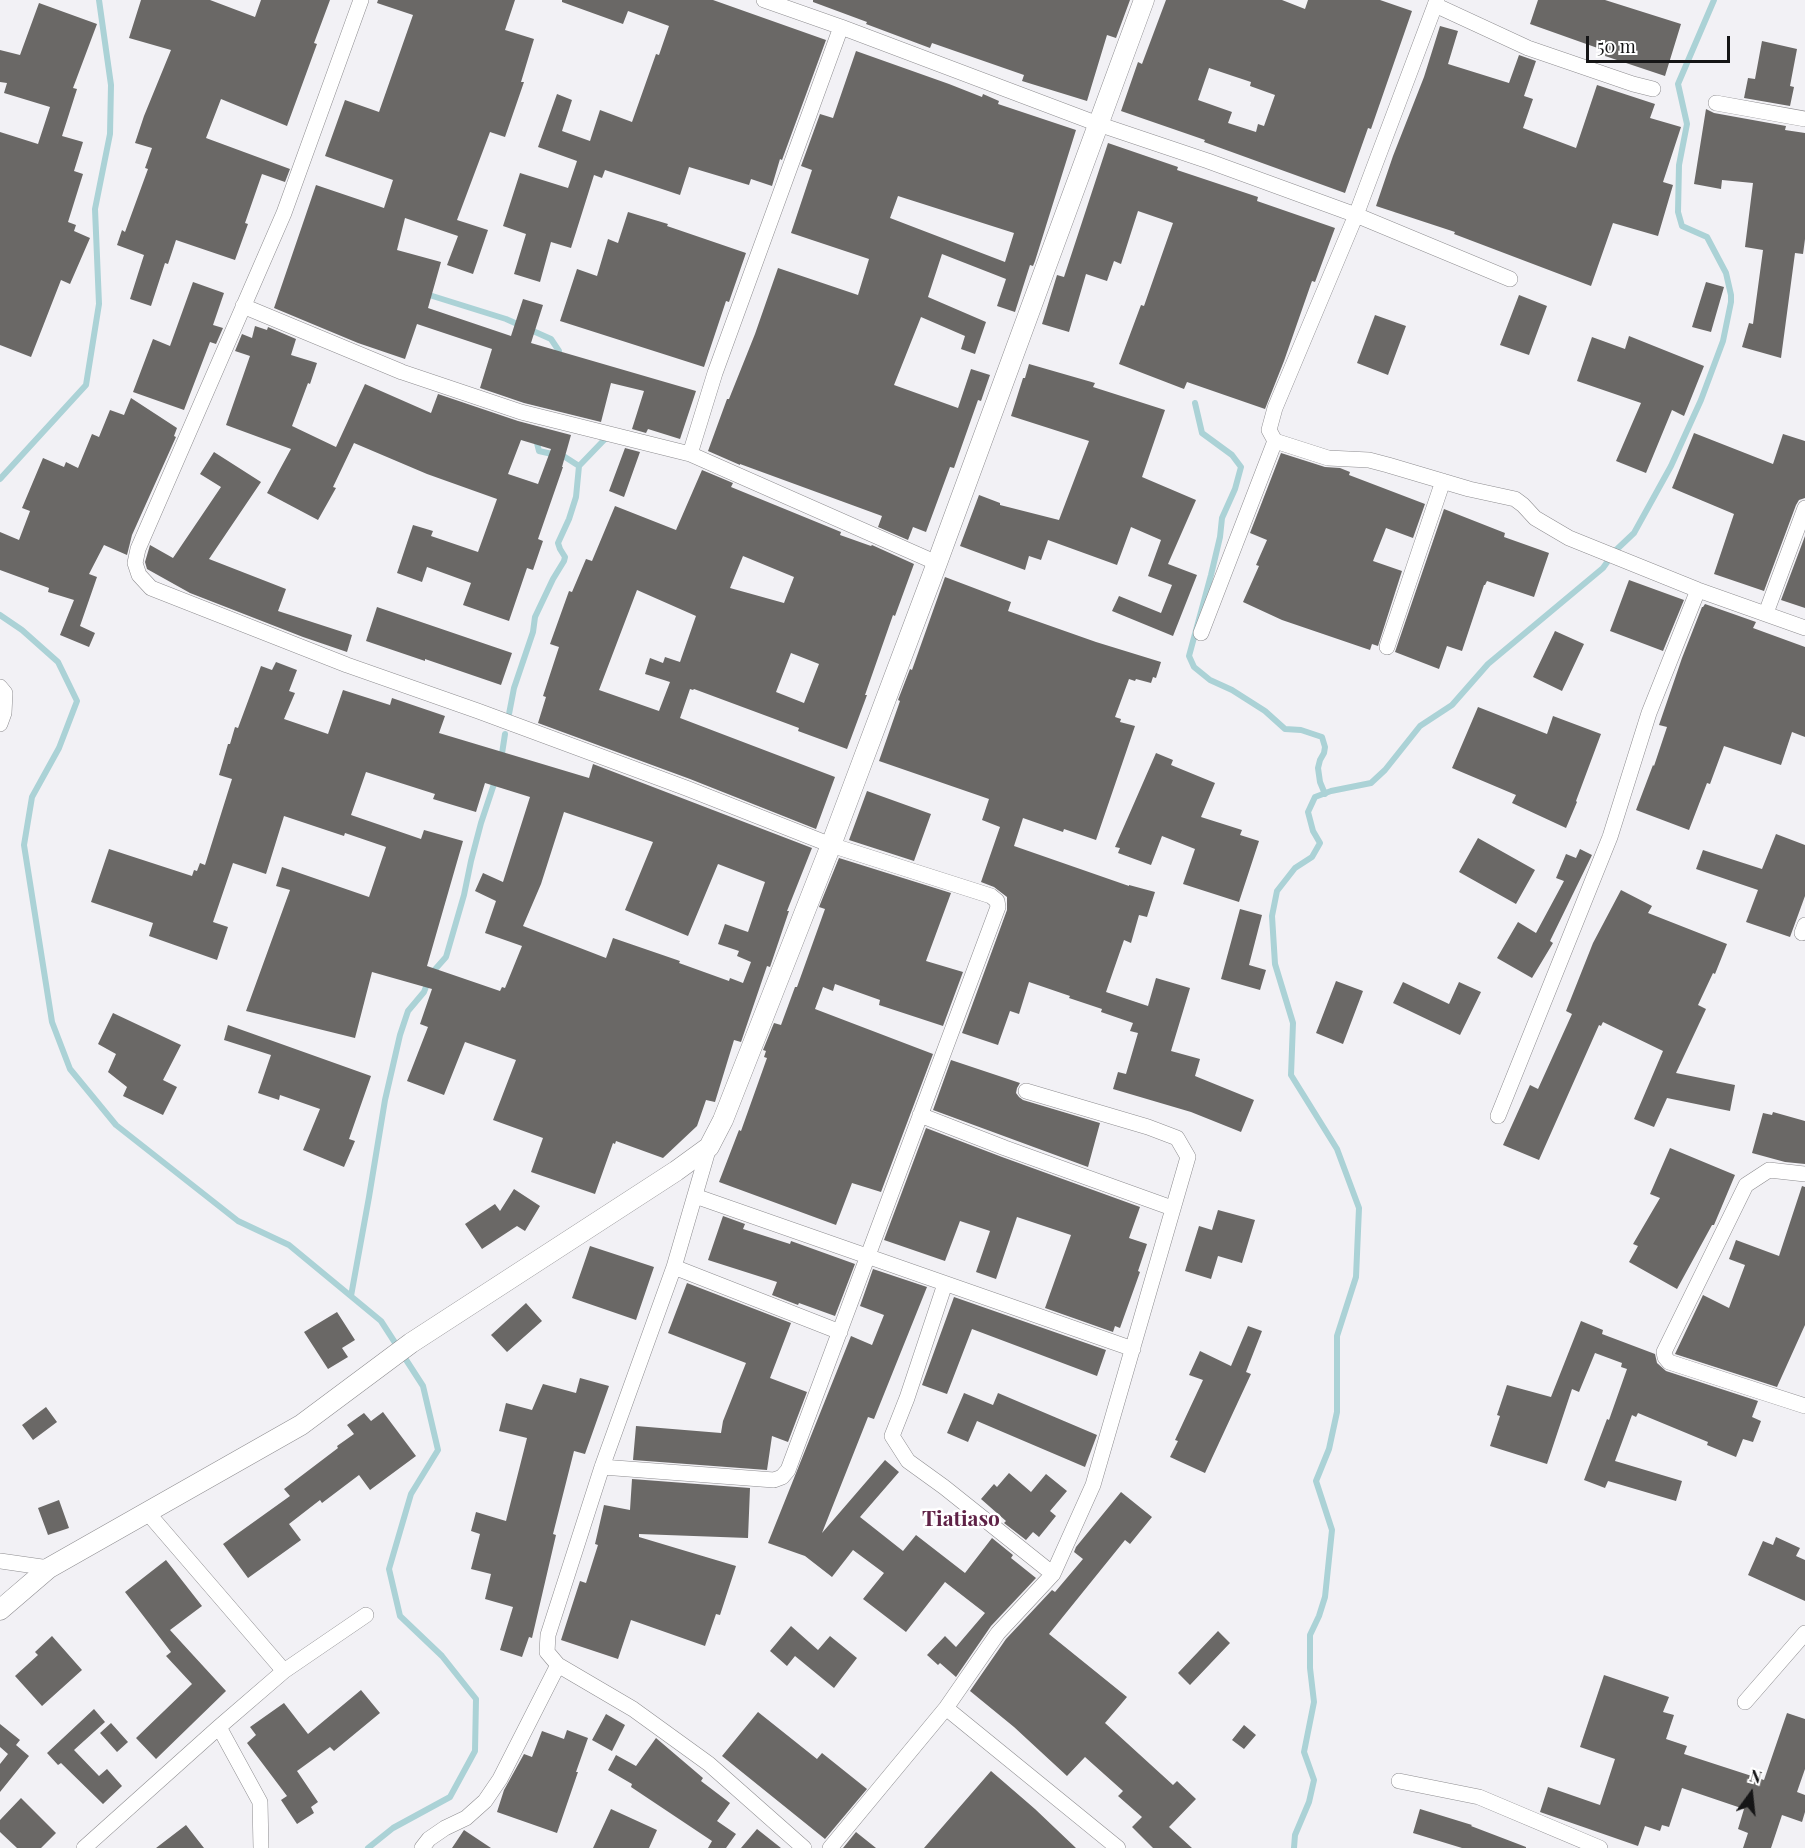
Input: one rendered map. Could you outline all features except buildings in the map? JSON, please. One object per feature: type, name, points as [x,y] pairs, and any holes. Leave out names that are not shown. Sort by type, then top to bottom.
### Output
[{"type":"street","points":[[361,0],[284,213],[138,549],[135,563],[139,575],[151,588],[347,665],[686,788],[831,845],[991,896],[997,900],[998,907],[788,1470],[782,1477],[774,1480],[602,1467]]},
{"type":"street","points":[[764,0],[842,27],[1098,124],[1356,215],[1510,279]]},
{"type":"street","points":[[804,1848],[709,1764],[633,1709],[558,1665],[547,1652],[548,1635],[602,1467],[674,1267],[709,1147],[723,1120],[831,845],[938,563],[1144,0]]},
{"type":"street","points":[[1653,89],[1528,48],[1436,3],[1356,215],[1275,408],[1269,430],[1275,441],[1328,458],[1378,462],[1469,489],[1515,499],[1535,518],[1569,538],[1698,590],[1805,628]]},
{"type":"street","points":[[690,454],[715,373],[842,27]]},
{"type":"street","points":[[1716,103],[1805,119]]},
{"type":"street","points":[[243,306],[402,372],[521,412],[690,454],[938,563]]},
{"type":"street","points":[[1201,633],[1275,441]]},
{"type":"street","points":[[1387,647],[1443,481]]},
{"type":"street","points":[[1766,613],[1805,508]]},
{"type":"street","points":[[1498,1116],[1610,837],[1649,713],[1698,590]]},
{"type":"street","points":[[0,687],[5,693],[4,713],[0,724]]},
{"type":"street","points":[[830,1848],[946,1708],[998,1633],[1053,1574],[1093,1485],[1188,1157],[1177,1138],[1148,1127],[1026,1091]]},
{"type":"street","points":[[920,1115],[1172,1208]]},
{"type":"street","points":[[0,1610],[49,1568],[302,1425],[411,1343],[676,1171],[709,1147]]},
{"type":"street","points":[[1805,1174],[1769,1170],[1746,1185],[1664,1352],[1669,1362],[1805,1406]]},
{"type":"street","points":[[695,1196],[1133,1349]]},
{"type":"street","points":[[674,1267],[840,1332]]},
{"type":"street","points":[[945,1284],[892,1436],[908,1461],[1053,1574]]},
{"type":"street","points":[[147,1512],[284,1671]]},
{"type":"street","points":[[0,1561],[49,1568]]},
{"type":"street","points":[[84,1848],[284,1671],[366,1615]]},
{"type":"street","points":[[1745,1702],[1805,1633]]},
{"type":"street","points":[[422,1848],[429,1839],[466,1818],[485,1801],[500,1779],[558,1665]]},
{"type":"street","points":[[946,1708],[1118,1848]]},
{"type":"street","points":[[219,1727],[260,1802],[261,1848]]},
{"type":"street","points":[[1399,1781],[1479,1797],[1600,1848]]},
{"type":"waterway","points":[[0,479],[86,385],[99,304],[95,209],[110,134],[111,85],[99,0]]},
{"type":"waterway","points":[[1294,1848],[1295,1835],[1309,1802],[1314,1780],[1304,1752],[1314,1702],[1310,1668],[1310,1635],[1325,1597],[1332,1530],[1316,1481],[1329,1449],[1337,1412],[1337,1336],[1356,1277],[1359,1208],[1337,1149],[1291,1075],[1293,1023],[1275,964],[1272,916],[1277,891],[1295,868],[1312,857],[1320,843],[1313,831],[1308,812],[1315,797],[1331,791],[1371,783],[1385,770],[1420,726],[1452,705],[1488,664],[1603,568],[1615,551],[1634,533],[1671,466],[1701,400],[1723,341],[1731,302],[1726,273],[1707,237],[1682,226],[1678,212],[1679,165],[1687,124],[1678,84],[1714,0]]},
{"type":"waterway","points":[[426,294],[506,319],[551,339],[559,351],[558,358]]},
{"type":"waterway","points":[[1195,403],[1202,433],[1232,455],[1241,467],[1235,489],[1222,518],[1211,575],[1189,656],[1194,667],[1210,680],[1232,690],[1265,711],[1285,729],[1301,730],[1322,737],[1325,747],[1318,768],[1325,794]]},
{"type":"waterway","points":[[536,439],[539,451],[565,457],[579,466]]},
{"type":"waterway","points":[[509,714],[514,688],[533,632],[535,617],[564,561],[565,557],[558,543],[576,497],[579,466],[605,439]]},
{"type":"waterway","points":[[0,615],[22,630],[58,662],[77,701],[59,748],[32,797],[24,845],[52,1022],[70,1069],[116,1125],[238,1221],[289,1245],[381,1321],[423,1386],[438,1450],[411,1494],[389,1569],[400,1616],[442,1656],[476,1699],[475,1751],[450,1797],[393,1828],[368,1848]]},
{"type":"waterway","points":[[501,760],[505,734]]},
{"type":"waterway","points":[[351,1296],[385,1100],[400,1035],[408,1011],[424,992],[431,974],[446,957],[481,823],[496,778]]},
{"type":"district","name":"Tiatiaso","points":[[961,1519]]}]
